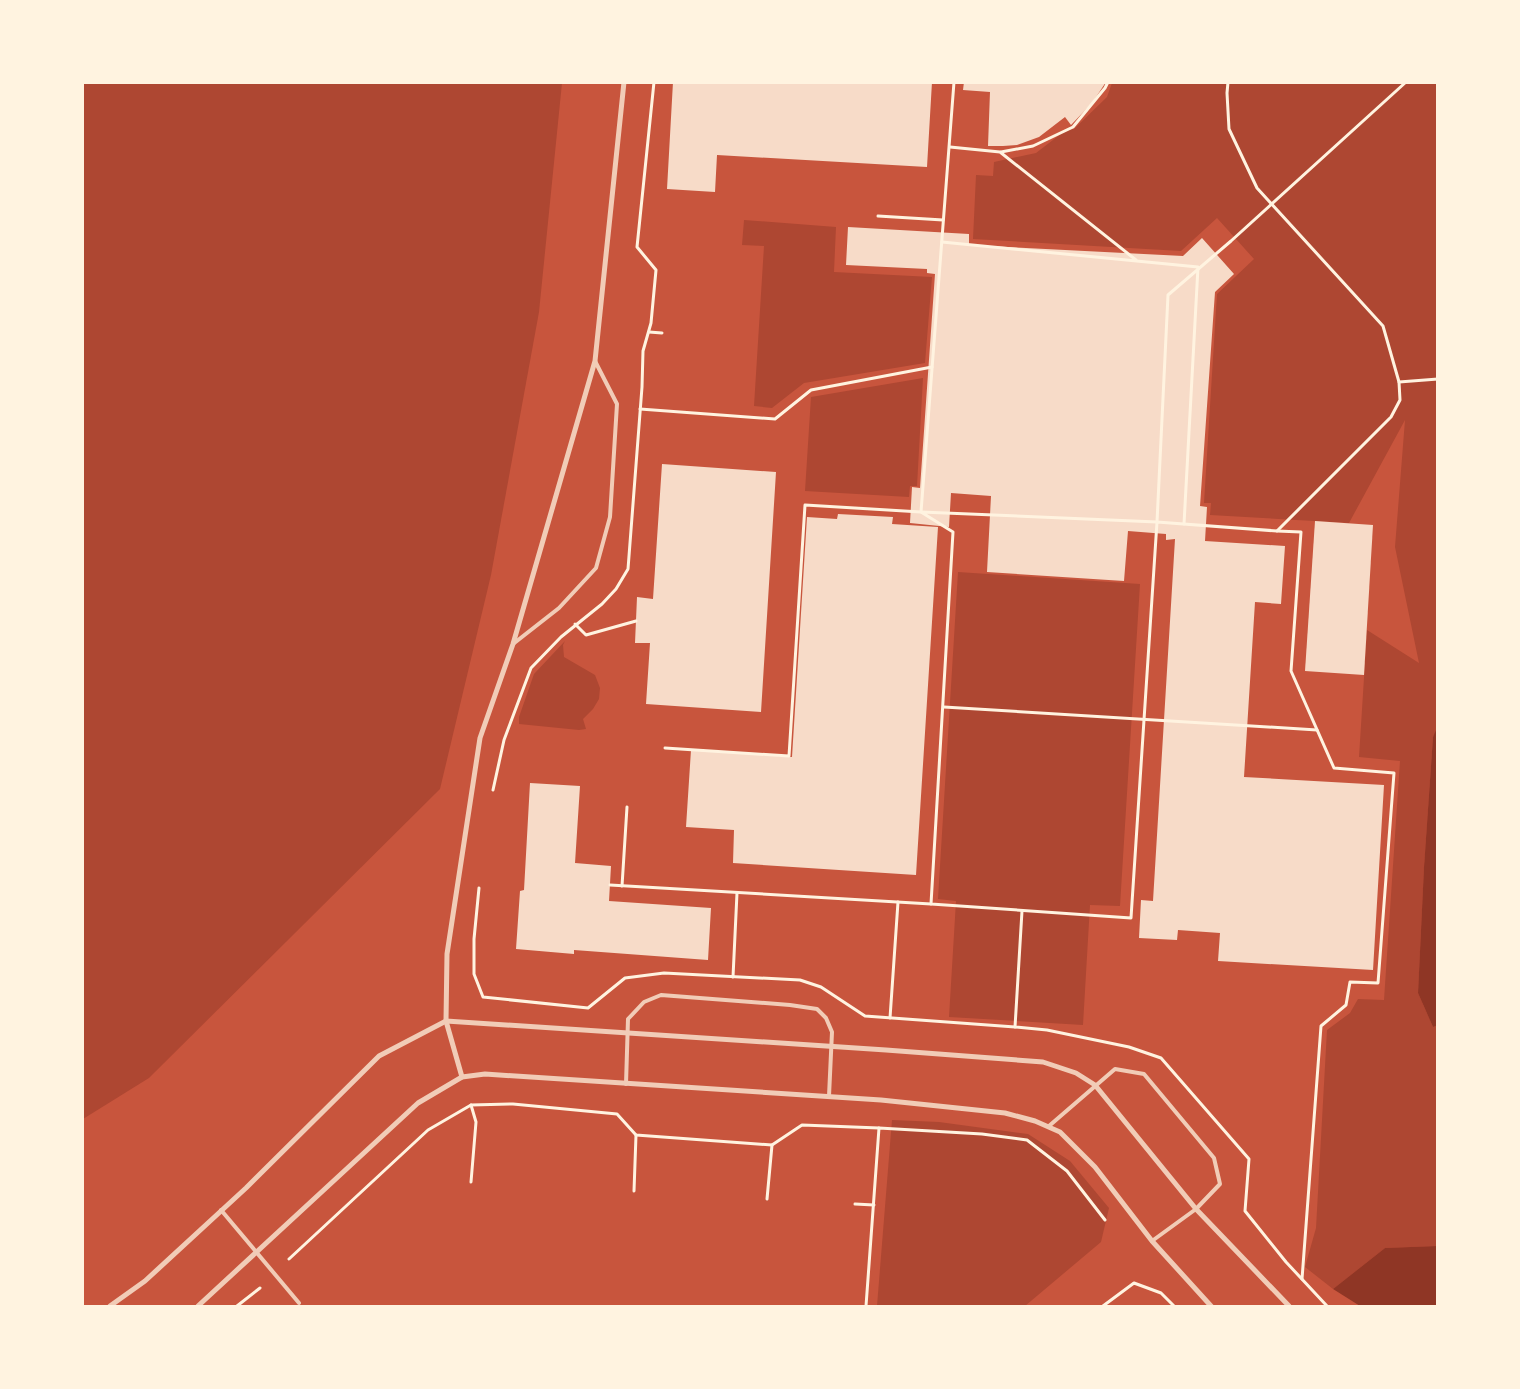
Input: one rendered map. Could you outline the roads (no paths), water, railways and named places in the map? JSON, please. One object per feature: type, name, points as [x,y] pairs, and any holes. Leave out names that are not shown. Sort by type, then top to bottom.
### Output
[{"type":"street","points":[[462,1077],[446,1021],[447,954],[480,738],[513,644],[594,361],[624,82]]},
{"type":"street","points":[[110,1306],[145,1281],[379,1056],[446,1021],[628,1032],[1042,1062],[1076,1074],[1095,1085],[1196,1209],[1289,1306]]},
{"type":"street","points":[[198,1306],[418,1104],[462,1077],[485,1074],[881,1100],[1005,1113],[1049,1126],[1060,1132],[1095,1167],[1152,1241],[1211,1306]]},
{"type":"lane","points":[[513,644],[559,608],[596,568],[610,517],[617,404],[594,361]]},
{"type":"lane","points":[[626,1084],[628,1019],[644,1002],[661,995],[790,1005],[817,1009],[826,1018],[832,1032],[828,1096]]},
{"type":"lane","points":[[1049,1126],[1115,1069],[1144,1074],[1214,1158],[1220,1184],[1196,1209],[1152,1241]]},
{"type":"lane","points":[[221,1210],[298,1303]]}]
